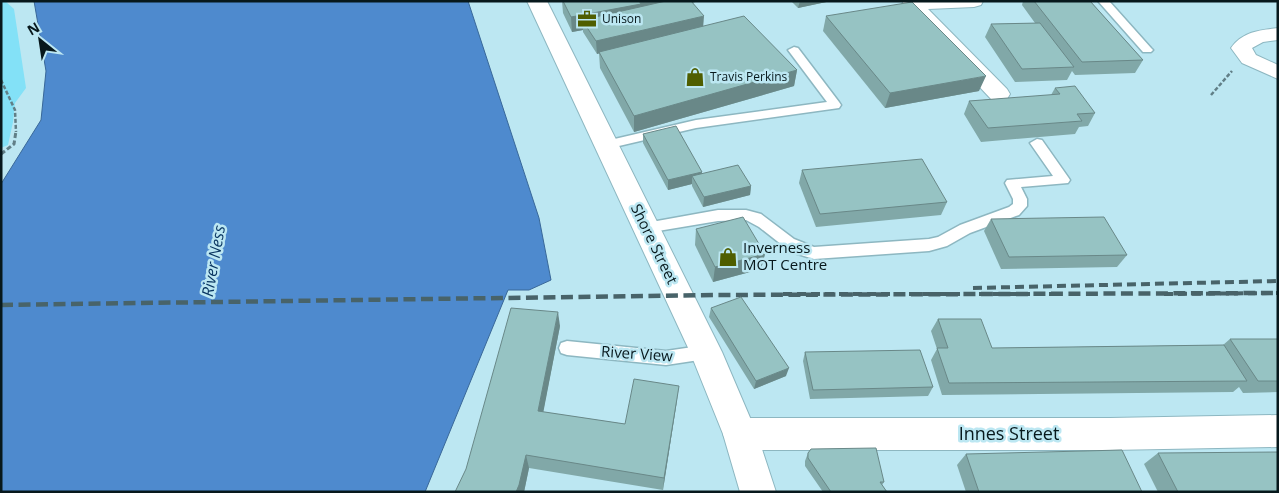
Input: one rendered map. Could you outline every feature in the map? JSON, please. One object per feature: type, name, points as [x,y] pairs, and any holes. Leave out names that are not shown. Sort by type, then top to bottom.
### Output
[{"type":"street","name":"Shore Street","points":[[537,1],[706,352],[740,434],[758,492]]},
{"type":"street","points":[[974,1],[908,4],[1000,94]]},
{"type":"street","points":[[1278,34],[1245,42],[1241,48],[1249,59],[1278,73]]},
{"type":"street","name":"Innes Street","points":[[740,434],[1114,442],[1278,431]]},
{"type":"lane","points":[[1103,1],[1147,50]]},
{"type":"lane","points":[[606,145],[696,124],[835,105],[794,50]]},
{"type":"lane","points":[[646,228],[704,218],[746,215],[756,219],[789,245],[804,252],[814,253],[929,245],[942,242],[965,229],[1014,211],[1020,206],[1020,198],[1012,183],[1063,180],[1037,142]]},
{"type":"lane","name":"River View","points":[[567,348],[666,358],[706,352]]},
{"type":"path","points":[[1211,95],[1237,63],[1249,59]]},
{"type":"path","points":[[1,80],[15,103],[18,122],[14,144],[1,154]]},
{"type":"shaded area","points":[[1,1],[5,1],[14,9],[26,88],[15,103],[8,145],[1,148]]},
{"type":"water","name":"River Ness","points":[[34,1],[468,1],[539,218],[551,280],[529,290],[508,290],[425,492],[1,492],[1,184],[41,120],[46,71]]},
{"type":"building","points":[[563,1],[639,1],[641,4],[571,17]]},
{"type":"building","points":[[666,1],[691,1],[704,16],[596,41],[582,20]]},
{"type":"building","points":[[1034,1],[1090,1],[1143,60],[1082,62]]},
{"type":"building","points":[[912,2],[986,76],[890,93],[826,16]]},
{"type":"building","name":"Travis Perkins","points":[[744,16],[797,70],[634,116],[599,52]]},
{"type":"building","points":[[1040,23],[1074,67],[1022,69],[991,24]]},
{"type":"building","points":[[1075,86],[1095,113],[1077,114],[1082,121],[988,128],[969,101],[1060,94],[1055,88]]},
{"type":"building","points":[[676,126],[702,172],[668,180],[643,134]]},
{"type":"building","points":[[922,159],[947,202],[820,214],[802,170]]},
{"type":"building","points":[[738,165],[751,186],[704,197],[692,176]]},
{"type":"building","points":[[743,217],[765,254],[715,267],[696,229]]},
{"type":"building","points":[[1104,217],[1127,255],[1009,257],[991,219]]},
{"type":"building","points":[[741,297],[789,368],[756,381],[711,308]]},
{"type":"building","points":[[511,308],[558,312],[538,411],[625,424],[634,379],[679,386],[664,478],[526,455],[516,492],[455,492],[466,469]]},
{"type":"building","points":[[938,319],[981,319],[992,348],[1224,345],[1247,381],[949,383],[937,348],[948,348]]},
{"type":"building","points":[[1230,339],[1278,339],[1278,381],[1258,381]]},
{"type":"building","points":[[920,350],[933,387],[813,390],[805,352]]},
{"type":"building","points":[[876,448],[884,482],[880,482],[887,492],[831,492],[808,458],[808,453],[811,449]]},
{"type":"building","points":[[1122,450],[1142,492],[979,492],[966,454]]},
{"type":"building","points":[[1278,452],[1278,492],[1178,492],[1158,453]]},
{"type":"railway","points":[[973,288],[1278,281]]},
{"type":"railway","points":[[996,294],[1277,293]]},
{"type":"railway","points":[[1164,294],[1278,293]]},
{"type":"railway","points":[[783,294],[996,294]]},
{"type":"railway","points":[[1,305],[714,295],[996,294]]},
{"type":"railway","points":[[996,294],[1056,294]]},
{"type":"place","name":"Unison","points":[[587,19]]},
{"type":"place","name":"Travis Perkins","points":[[695,77]]},
{"type":"place","name":"Inverness MOT Centre","points":[[728,257]]}]
